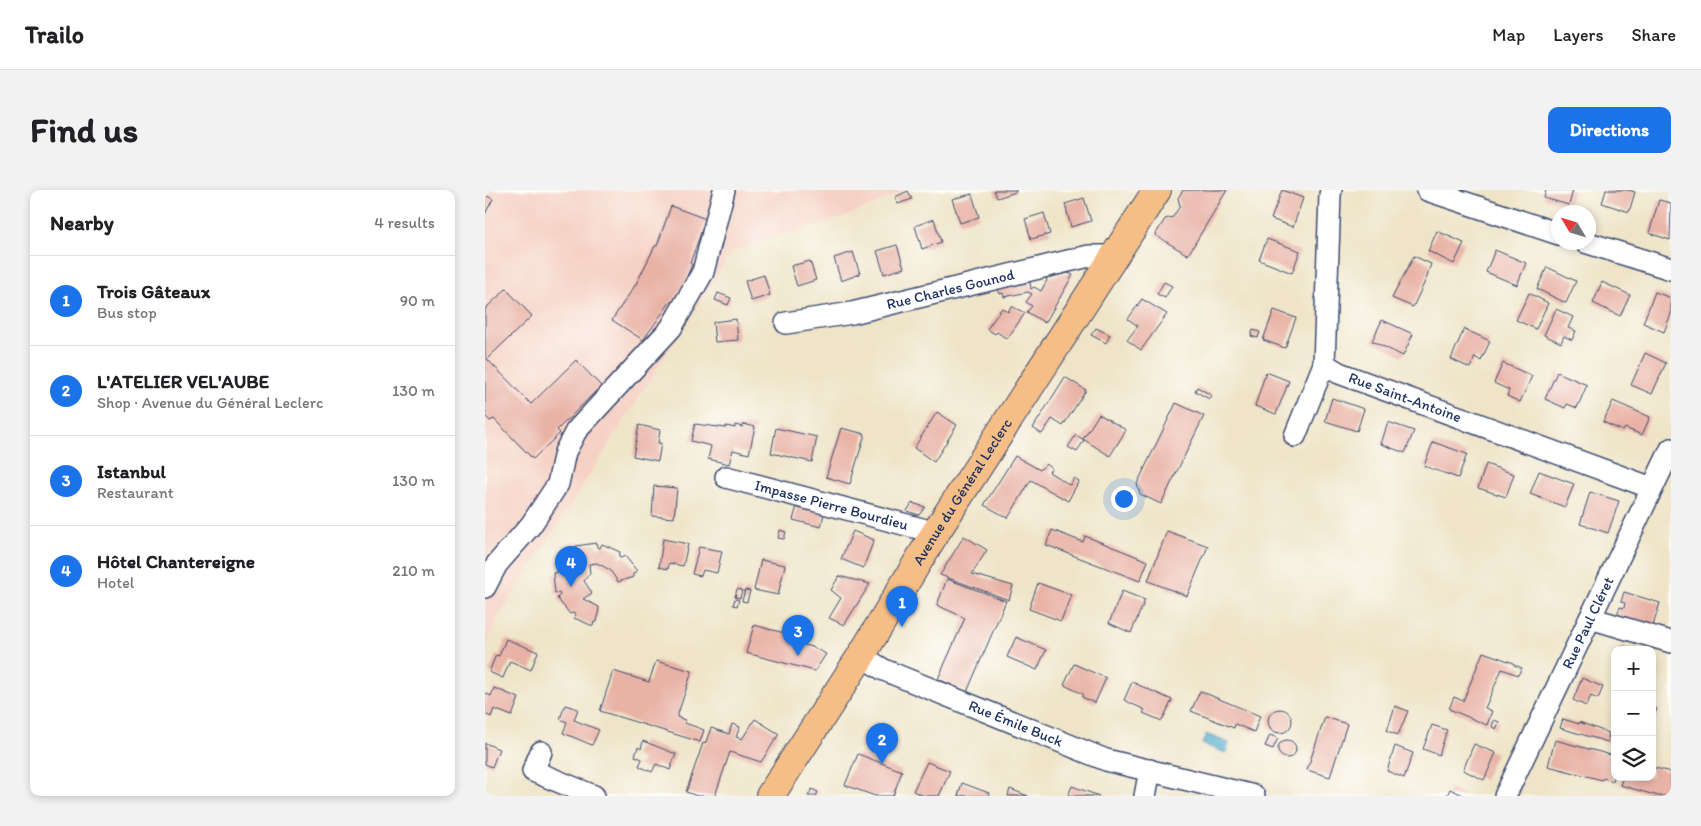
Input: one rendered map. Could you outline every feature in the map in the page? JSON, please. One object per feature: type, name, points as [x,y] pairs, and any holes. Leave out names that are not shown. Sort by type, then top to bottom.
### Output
[{"type":"main road","name":"Avenue du Général Leclerc","points":[[770,796],[861,656],[934,536],[1157,190]]},
{"type":"street","points":[[485,587],[497,564],[531,525],[558,484],[565,452],[576,431],[671,328],[703,272],[724,190]]},
{"type":"street","points":[[1295,436],[1324,364],[1331,190]]},
{"type":"street","points":[[1427,190],[1551,231]]},
{"type":"street","points":[[1596,245],[1671,269]]},
{"type":"street","name":"Rue Charles Gounod","points":[[786,323],[852,313],[1089,256],[1115,256]]},
{"type":"street","name":"Rue Saint-Antoine","points":[[1324,364],[1339,373],[1652,488]]},
{"type":"street","name":"Rue Paul Cléret","points":[[1505,796],[1671,449]]},
{"type":"street","name":"Impasse Pierre Bourdieu","points":[[726,477],[922,529],[934,536]]},
{"type":"street","points":[[1590,618],[1671,642]]},
{"type":"street","name":"Rue Émile Buck","points":[[861,656],[884,670],[1106,760],[1254,796]]},
{"type":"street","points":[[541,752],[533,770],[594,796]]},
{"type":"street","points":[[1145,796],[1150,770]]},
{"type":"shaded area","points":[[485,190],[906,190],[852,214],[732,251],[496,621],[485,650]]},
{"type":"water","points":[[1206,734],[1229,743],[1226,753],[1202,744]]},
{"type":"building","points":[[994,190],[1016,190],[1016,192],[997,198]]},
{"type":"building","points":[[1183,190],[1227,190],[1188,255],[1155,235],[1165,219],[1173,217],[1180,206],[1178,198]]},
{"type":"building","points":[[1282,190],[1303,198],[1293,227],[1271,219]]},
{"type":"building","points":[[1546,190],[1573,190],[1569,205],[1544,198]]},
{"type":"building","points":[[1606,190],[1628,190],[1635,192],[1629,212],[1602,203]]},
{"type":"building","points":[[908,191],[912,199],[898,204],[895,197]]},
{"type":"building","points":[[972,194],[979,217],[960,223],[952,199]]},
{"type":"building","points":[[485,195],[493,199],[485,214]]},
{"type":"building","points":[[1084,198],[1091,221],[1071,227],[1065,204]]},
{"type":"building","points":[[1659,200],[1671,203],[1670,240],[1649,233]]},
{"type":"building","points":[[671,206],[706,219],[690,263],[692,264],[686,279],[688,280],[685,289],[681,288],[673,302],[671,301],[643,340],[612,320],[636,284],[655,246],[657,246]]},
{"type":"building","points":[[1044,213],[1050,234],[1031,239],[1025,219]]},
{"type":"building","points":[[934,219],[941,242],[922,249],[915,226]]},
{"type":"building","points":[[1437,231],[1464,243],[1454,264],[1428,251]]},
{"type":"building","points":[[1267,239],[1300,251],[1292,273],[1259,260]]},
{"type":"building","points":[[897,245],[904,268],[884,274],[877,251]]},
{"type":"building","points":[[1495,250],[1526,263],[1517,285],[1486,272]]},
{"type":"building","points":[[853,252],[860,274],[841,281],[834,258]]},
{"type":"building","points":[[1414,256],[1431,264],[1413,307],[1392,298]]},
{"type":"building","points":[[810,261],[816,280],[797,286],[791,266]]},
{"type":"building","points":[[1547,267],[1576,281],[1566,303],[1537,289]]},
{"type":"building","points":[[1068,273],[1073,275],[1045,323],[1027,312],[1032,306],[1026,302],[1032,294],[1028,292],[1004,297],[1003,293],[1000,294],[998,289],[1030,282],[1031,289],[1034,287],[1041,291],[1047,280],[1046,278]]},
{"type":"building","points":[[764,275],[770,295],[751,301],[745,281]]},
{"type":"building","points":[[1164,282],[1172,286],[1165,298],[1157,294]]},
{"type":"building","points":[[1602,282],[1630,295],[1620,316],[1593,303]]},
{"type":"building","points":[[506,289],[532,316],[487,359],[531,404],[576,360],[601,386],[557,430],[560,433],[533,459],[494,419],[490,421],[485,416],[485,309]]},
{"type":"building","points":[[1655,292],[1671,298],[1671,314],[1664,332],[1643,323]]},
{"type":"building","points":[[718,293],[731,298],[728,305],[715,300]]},
{"type":"building","points":[[1529,293],[1548,303],[1536,329],[1516,320]]},
{"type":"building","points":[[1142,299],[1167,314],[1141,350],[1127,340],[1138,326],[1128,319]]},
{"type":"building","points":[[1011,306],[1025,313],[1007,339],[997,332],[995,334],[987,329],[1002,308],[1008,312]]},
{"type":"building","points":[[1556,309],[1573,317],[1568,328],[1576,331],[1572,340],[1564,336],[1561,343],[1544,335]]},
{"type":"building","points":[[1274,310],[1296,318],[1285,348],[1263,340]]},
{"type":"building","points":[[736,319],[738,340],[715,342],[713,322]]},
{"type":"building","points":[[1382,320],[1413,334],[1403,356],[1372,341]]},
{"type":"building","points":[[1096,328],[1110,335],[1106,343],[1091,335]]},
{"type":"building","points":[[1464,329],[1490,341],[1481,361],[1475,357],[1470,368],[1451,359]]},
{"type":"building","points":[[1253,330],[1260,332],[1258,338],[1251,336]]},
{"type":"building","points":[[1645,353],[1666,363],[1652,394],[1631,385]]},
{"type":"building","points":[[1503,363],[1532,376],[1520,402],[1507,396],[1509,390],[1494,383]]},
{"type":"building","points":[[1266,372],[1289,381],[1276,414],[1255,406]]},
{"type":"building","points":[[1557,372],[1587,385],[1577,408],[1567,404],[1565,408],[1545,399]]},
{"type":"building","points":[[1065,377],[1086,390],[1063,426],[1052,419],[1042,434],[1033,428]]},
{"type":"building","points":[[1197,387],[1211,395],[1209,399],[1195,391]]},
{"type":"building","points":[[1332,398],[1364,409],[1357,431],[1325,421]]},
{"type":"building","points":[[1613,401],[1650,417],[1642,435],[1625,428],[1623,431],[1603,422]]},
{"type":"building","points":[[1176,403],[1204,416],[1161,504],[1140,494],[1137,484]]},
{"type":"building","points":[[937,412],[957,425],[934,462],[914,448]]},
{"type":"building","points":[[1099,414],[1126,430],[1110,456],[1083,439]]},
{"type":"building","points":[[1388,422],[1414,431],[1405,453],[1381,444]]},
{"type":"building","points":[[695,424],[735,428],[735,425],[743,427],[744,424],[755,427],[749,454],[733,450],[729,464],[708,459],[711,446],[691,441]]},
{"type":"building","points":[[639,425],[660,430],[658,443],[661,443],[658,461],[633,456]]},
{"type":"building","points":[[776,428],[817,437],[812,462],[771,453]]},
{"type":"building","points":[[841,428],[865,434],[850,484],[826,477]]},
{"type":"building","points":[[1076,435],[1084,440],[1077,452],[1068,447]]},
{"type":"building","points":[[1433,442],[1467,454],[1458,478],[1424,466]]},
{"type":"building","points":[[1015,456],[1040,470],[1046,464],[1052,468],[1049,472],[1070,485],[1074,478],[1079,481],[1068,501],[1031,480],[1008,518],[984,505]]},
{"type":"building","points":[[1486,464],[1514,474],[1506,497],[1478,488]]},
{"type":"building","points":[[1539,471],[1574,484],[1565,507],[1530,494]]},
{"type":"building","points":[[654,486],[677,488],[674,518],[652,516]]},
{"type":"building","points":[[1590,492],[1619,501],[1608,533],[1580,524]]},
{"type":"building","points":[[912,503],[925,507],[919,515],[907,511]]},
{"type":"building","points":[[797,506],[824,513],[821,527],[793,520]]},
{"type":"building","points":[[780,530],[786,532],[784,539],[778,538]]},
{"type":"building","points":[[1052,530],[1083,542],[1085,536],[1148,561],[1140,581],[1046,545]]},
{"type":"building","points":[[853,531],[874,540],[863,568],[841,559]]},
{"type":"building","points":[[1167,531],[1208,546],[1187,596],[1148,581]]},
{"type":"building","points":[[964,536],[987,550],[972,574],[1013,586],[1009,600],[940,575]]},
{"type":"building","points":[[663,539],[688,544],[683,566],[669,563],[668,569],[659,567]]},
{"type":"building","points":[[596,543],[597,547],[600,548],[602,544],[620,552],[619,557],[625,556],[637,571],[633,574],[633,577],[618,582],[610,570],[597,563],[589,564],[590,573],[584,581],[592,593],[583,599],[599,607],[597,622],[594,622],[593,626],[574,618],[575,614],[570,614],[557,598],[560,595],[555,593],[553,573],[558,572],[576,550],[576,546]]},
{"type":"building","points":[[699,547],[722,551],[717,573],[703,570],[701,576],[692,574]]},
{"type":"building","points":[[761,560],[785,565],[778,595],[754,590]]},
{"type":"building","points":[[839,576],[870,584],[844,625],[829,618],[841,598],[831,590]]},
{"type":"building","points":[[947,579],[1006,601],[967,692],[938,679],[965,618],[937,605]]},
{"type":"building","points":[[1038,583],[1071,595],[1061,621],[1029,609]]},
{"type":"building","points":[[737,589],[742,590],[740,598],[735,597]]},
{"type":"building","points":[[745,590],[750,591],[747,602],[742,601]]},
{"type":"building","points":[[1122,591],[1145,600],[1131,633],[1109,623]]},
{"type":"building","points":[[1624,592],[1660,603],[1652,629],[1616,617],[1620,607],[1624,608],[1625,603],[1621,602]]},
{"type":"building","points":[[735,599],[739,600],[737,606],[733,605]]},
{"type":"building","points":[[754,625],[803,638],[801,644],[826,654],[815,671],[746,653]]},
{"type":"building","points":[[1016,637],[1046,650],[1037,670],[1007,657]]},
{"type":"building","points":[[506,639],[538,652],[531,670],[510,661],[503,678],[489,672],[496,655],[499,656]]},
{"type":"building","points":[[1483,652],[1514,663],[1514,665],[1522,668],[1518,675],[1502,669],[1485,708],[1492,711],[1487,725],[1449,709],[1454,697],[1463,701]]},
{"type":"building","points":[[656,661],[692,671],[677,717],[685,720],[685,723],[704,730],[700,742],[600,711],[613,671],[649,682]]},
{"type":"building","points":[[1074,664],[1106,678],[1095,703],[1082,697],[1083,694],[1064,685]]},
{"type":"building","points":[[1582,678],[1603,687],[1598,699],[1591,696],[1586,706],[1573,700]]},
{"type":"building","points":[[1132,682],[1172,700],[1162,721],[1143,713],[1145,710],[1124,700]]},
{"type":"building","points":[[494,688],[519,698],[512,716],[494,709],[491,717],[485,714],[485,693],[491,696]]},
{"type":"building","points":[[1200,691],[1260,716],[1254,732],[1235,724],[1234,728],[1191,711]]},
{"type":"building","points":[[565,705],[578,709],[574,720],[599,730],[592,745],[563,733],[567,722],[560,719]]},
{"type":"building","points":[[1395,706],[1408,711],[1398,735],[1387,731]]},
{"type":"building","points":[[1280,709],[1288,713],[1292,721],[1288,729],[1280,733],[1272,729],[1268,721],[1272,713]]},
{"type":"building","points":[[1325,717],[1347,724],[1330,777],[1307,770]]},
{"type":"building","points":[[755,719],[779,734],[761,762],[730,752],[715,796],[697,796],[686,792],[703,743],[705,744],[711,728],[729,734],[732,724],[740,727],[736,737],[742,739]]},
{"type":"building","points":[[1563,719],[1579,724],[1579,722],[1609,733],[1608,738],[1611,739],[1611,743],[1560,728]]},
{"type":"building","points":[[1494,720],[1499,722],[1496,729],[1492,727]]},
{"type":"building","points":[[1432,725],[1447,730],[1439,755],[1423,749]]},
{"type":"building","points":[[1270,735],[1278,738],[1273,749],[1265,746]]},
{"type":"building","points":[[1287,740],[1293,743],[1296,749],[1293,755],[1287,758],[1281,755],[1278,749],[1281,743]]},
{"type":"building","points":[[1555,740],[1611,755],[1611,780],[1603,778],[1602,780],[1548,766]]},
{"type":"building","points":[[643,741],[676,754],[670,770],[656,764],[652,772],[639,766],[642,759],[635,756],[638,747],[641,749]]},
{"type":"building","points":[[485,743],[499,749],[492,767],[485,764]]},
{"type":"building","points":[[1474,744],[1496,753],[1484,780],[1463,770]]},
{"type":"building","points":[[1395,746],[1413,753],[1404,778],[1387,771]]},
{"type":"building","points":[[858,754],[902,771],[893,796],[875,796],[845,785]]},
{"type":"building","points":[[927,762],[950,771],[939,796],[924,796],[913,791]]},
{"type":"building","points":[[1656,768],[1671,772],[1671,796],[1658,796],[1620,785],[1622,781],[1656,781]]},
{"type":"building","points":[[962,783],[989,793],[988,796],[958,796]]},
{"type":"building","points":[[1072,786],[1099,796],[1068,796]]},
{"type":"building","points":[[812,789],[818,792],[816,796],[808,796]]},
{"type":"building","points":[[1010,789],[1028,796],[1008,796]]},
{"type":"building","points":[[1450,789],[1465,796],[1447,796]]},
{"type":"place","name":"Hôtel Chantereigne","points":[[571,587]]},
{"type":"place","name":"Trois Gâteaux","points":[[902,627]]},
{"type":"place","name":"Istanbul","points":[[798,656]]},
{"type":"place","name":"L'ATELIER VEL'AUBE","points":[[882,764]]}]
